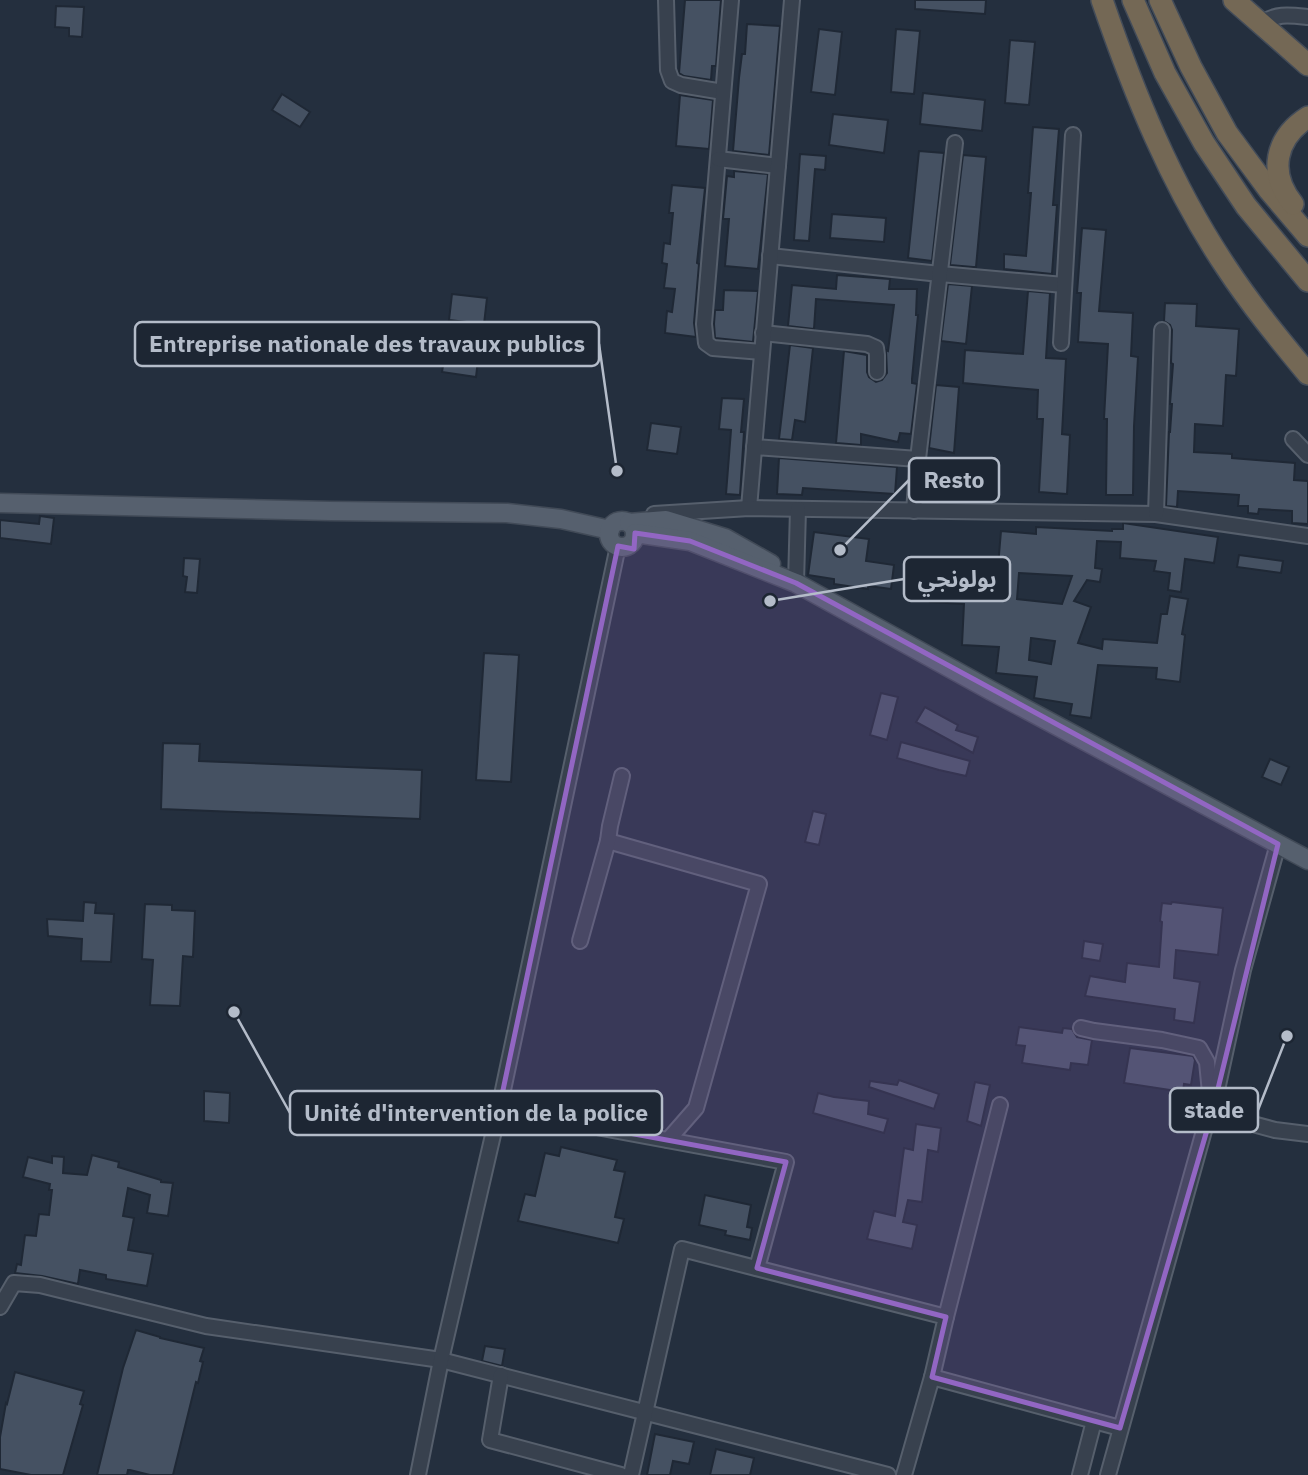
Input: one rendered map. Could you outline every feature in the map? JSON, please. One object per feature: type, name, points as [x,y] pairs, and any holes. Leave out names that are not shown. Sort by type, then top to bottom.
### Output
[{"type":"highway","points":[[1102,0],[1147,121],[1191,209],[1226,267],[1308,374]]},
{"type":"highway","points":[[1133,0],[1165,73],[1204,143],[1246,206],[1308,281]]},
{"type":"highway","points":[[1160,0],[1191,67],[1227,133],[1269,190],[1308,236]]},
{"type":"highway","points":[[1234,0],[1308,65]]},
{"type":"highway","points":[[1308,117],[1288,134],[1281,147],[1278,170],[1286,195],[1308,221]]},
{"type":"main road","points":[[0,503],[507,513],[562,519],[690,541],[796,583],[1308,860]]},
{"type":"street","points":[[666,0],[668,70],[672,81],[723,92]]},
{"type":"street","points":[[731,0],[704,334],[706,343],[713,348],[762,352]]},
{"type":"street","points":[[749,508],[792,0]]},
{"type":"street","points":[[1260,23],[1278,16],[1308,17]]},
{"type":"street","points":[[1061,343],[1073,135]]},
{"type":"street","points":[[914,511],[955,143]]},
{"type":"street","points":[[718,159],[778,166]]},
{"type":"street","points":[[770,256],[1064,285]]},
{"type":"street","points":[[1156,514],[1162,330]]},
{"type":"street","points":[[764,333],[867,344],[876,348],[877,372]]},
{"type":"street","points":[[1293,439],[1308,454]]},
{"type":"street","points":[[754,447],[918,459]]},
{"type":"street","points":[[418,1475],[623,530],[656,513],[749,508],[1156,514],[1308,536]]},
{"type":"street","points":[[796,583],[798,509]]},
{"type":"street","points":[[580,940],[608,841],[622,776]]},
{"type":"street","points":[[608,841],[759,884],[696,1108],[668,1140]]},
{"type":"street","points":[[1108,1475],[1207,1120],[1212,1113],[1243,970],[1278,844]]},
{"type":"street","points":[[1082,1028],[1199,1048],[1207,1062],[1212,1113]]},
{"type":"street","points":[[904,1475],[932,1377],[1000,1105]]},
{"type":"street","points":[[499,1109],[786,1162],[757,1268]]},
{"type":"street","points":[[1212,1113],[1275,1130],[1308,1134]]},
{"type":"street","points":[[631,1475],[682,1249],[946,1318]]},
{"type":"street","points":[[0,1307],[14,1283],[40,1284],[206,1326],[441,1360],[888,1475]]},
{"type":"street","points":[[501,1375],[490,1440],[621,1475]]},
{"type":"street","points":[[932,1377],[1121,1428]]},
{"type":"street","points":[[1080,1475],[1094,1421]]},
{"type":"highlighted area","points":[[635,533],[690,541],[796,583],[1278,844],[1212,1113],[1120,1428],[932,1377],[946,1317],[757,1268],[786,1162],[499,1109],[618,546],[634,549]]},
{"type":"building","points":[[685,0],[721,0],[716,66],[712,66],[711,80],[679,73]]},
{"type":"building","points":[[915,0],[986,0],[985,14],[915,9]]},
{"type":"building","points":[[56,6],[84,7],[82,37],[69,36],[69,28],[55,27]]},
{"type":"building","points":[[747,24],[780,26],[769,155],[733,151]]},
{"type":"building","points":[[819,29],[842,32],[835,95],[811,92]]},
{"type":"building","points":[[896,29],[920,31],[914,94],[891,92]]},
{"type":"building","points":[[1010,40],[1035,42],[1029,105],[1005,103]]},
{"type":"building","points":[[923,93],[985,100],[982,131],[920,124]]},
{"type":"building","points":[[282,94],[310,112],[300,127],[272,110]]},
{"type":"building","points":[[680,95],[713,100],[709,149],[676,146]]},
{"type":"building","points":[[833,114],[888,120],[884,153],[829,145]]},
{"type":"building","points":[[1033,127],[1059,129],[1053,205],[1057,205],[1052,274],[1004,269],[1004,254],[1026,256]]},
{"type":"building","points":[[919,151],[944,153],[932,261],[908,258]]},
{"type":"building","points":[[800,154],[826,156],[825,170],[815,169],[809,241],[794,240]]},
{"type":"building","points":[[963,155],[986,157],[976,267],[950,265]]},
{"type":"building","points":[[734,171],[768,174],[758,269],[725,266],[729,219],[723,219],[727,176],[734,177]]},
{"type":"building","points":[[672,185],[705,188],[697,263],[694,323],[696,337],[665,333],[667,311],[672,312],[675,289],[664,288],[667,264],[662,263],[664,243],[670,244]]},
{"type":"building","points":[[832,214],[886,218],[884,242],[830,238]]},
{"type":"building","points":[[1082,228],[1106,230],[1099,311],[1133,313],[1131,356],[1138,357],[1133,495],[1106,495],[1107,419],[1104,419],[1108,344],[1078,342],[1081,293],[1077,293]]},
{"type":"building","points":[[837,275],[890,279],[889,289],[917,289],[918,315],[912,383],[917,384],[911,434],[900,433],[898,442],[861,434],[861,445],[836,443],[844,351],[867,355],[869,377],[876,382],[882,380],[887,373],[886,350],[888,351],[894,305],[816,299],[814,329],[788,326],[792,285],[836,289]]},
{"type":"building","points":[[948,284],[972,286],[966,344],[941,341]]},
{"type":"building","points":[[724,290],[758,291],[753,342],[715,338],[715,310],[723,310]]},
{"type":"building","points":[[1028,291],[1050,293],[1046,358],[1066,359],[1062,434],[1070,435],[1067,494],[1039,492],[1043,419],[1037,419],[1038,390],[963,383],[965,350],[1023,354]]},
{"type":"building","points":[[452,294],[487,298],[484,324],[449,320]]},
{"type":"building","points":[[1165,303],[1197,304],[1196,326],[1239,329],[1236,376],[1226,375],[1223,426],[1195,424],[1194,452],[1232,454],[1232,458],[1295,463],[1294,480],[1308,481],[1308,524],[1292,523],[1292,511],[1259,509],[1258,514],[1248,513],[1248,506],[1238,506],[1239,495],[1178,491],[1177,507],[1166,506],[1173,364],[1172,330],[1164,321]]},
{"type":"building","points":[[790,345],[813,348],[805,422],[795,420],[792,440],[779,439]]},
{"type":"building","points":[[446,347],[479,351],[476,377],[442,372]]},
{"type":"building","points":[[936,385],[959,387],[954,453],[929,448]]},
{"type":"building","points":[[722,398],[744,399],[740,495],[726,494],[731,430],[719,429]]},
{"type":"building","points":[[651,423],[681,427],[677,454],[647,450]]},
{"type":"building","points":[[779,458],[897,467],[895,494],[803,488],[802,495],[777,494]]},
{"type":"building","points":[[40,516],[54,518],[51,544],[0,538],[0,520],[39,524]]},
{"type":"building","points":[[1123,523],[1218,537],[1214,563],[1185,559],[1181,592],[1168,590],[1170,573],[1154,571],[1156,561],[1120,558],[1121,542],[1097,541],[1095,568],[1102,569],[1100,582],[1087,580],[1074,601],[1091,607],[1078,643],[1102,649],[1103,639],[1157,643],[1161,614],[1167,614],[1170,596],[1188,599],[1182,634],[1185,635],[1180,682],[1156,679],[1157,668],[1098,665],[1091,718],[1070,715],[1072,704],[1034,698],[1037,677],[996,673],[999,647],[962,645],[964,604],[930,602],[932,573],[961,575],[960,588],[996,590],[1001,531],[1036,534],[1036,527],[1112,531],[1123,529]],"holes":[[[1019,573],[1072,576],[1062,604],[1017,599]],[[1031,638],[1055,641],[1051,664],[1029,660]]]},
{"type":"building","points":[[814,532],[869,539],[866,561],[894,565],[891,589],[834,584],[834,579],[808,575]]},
{"type":"building","points":[[1239,555],[1283,561],[1281,573],[1237,567]]},
{"type":"building","points":[[184,558],[200,559],[197,593],[185,592],[187,577],[183,576]]},
{"type":"building","points":[[484,653],[519,655],[511,782],[476,780]]},
{"type":"building","points":[[881,693],[898,697],[887,740],[870,735]]},
{"type":"building","points":[[925,707],[958,725],[956,730],[978,737],[973,753],[916,722]]},
{"type":"building","points":[[901,742],[970,761],[966,776],[897,758]]},
{"type":"building","points":[[163,743],[200,744],[199,761],[422,770],[420,819],[161,809]]},
{"type":"building","points":[[1270,759],[1289,767],[1281,785],[1262,777]]},
{"type":"building","points":[[813,811],[826,814],[819,845],[805,842]]},
{"type":"building","points":[[84,902],[96,903],[95,913],[114,914],[111,962],[81,961],[82,939],[48,936],[47,919],[83,921]]},
{"type":"building","points":[[1162,903],[1223,908],[1218,955],[1176,950],[1174,978],[1200,982],[1194,1023],[1174,1020],[1175,1009],[1085,996],[1090,976],[1125,982],[1127,963],[1159,967]]},
{"type":"building","points":[[145,904],[172,905],[172,910],[195,911],[193,957],[183,956],[180,1006],[150,1005],[153,960],[142,959]]},
{"type":"building","points":[[1084,941],[1103,944],[1100,961],[1082,958]]},
{"type":"building","points":[[1019,1027],[1062,1033],[1063,1028],[1072,1029],[1077,1037],[1092,1040],[1088,1065],[1071,1063],[1070,1070],[1022,1063],[1025,1046],[1016,1045]]},
{"type":"building","points":[[1130,1048],[1193,1056],[1195,1060],[1191,1085],[1184,1084],[1183,1092],[1124,1083]]},
{"type":"building","points":[[899,1080],[939,1094],[934,1109],[869,1087],[870,1081],[897,1085]]},
{"type":"building","points":[[975,1082],[990,1085],[981,1126],[967,1121]]},
{"type":"building","points":[[204,1091],[230,1093],[229,1123],[204,1121]]},
{"type":"building","points":[[818,1093],[869,1101],[868,1114],[888,1119],[884,1133],[813,1113]]},
{"type":"building","points":[[916,1124],[941,1128],[938,1152],[928,1150],[922,1202],[908,1200],[903,1222],[917,1225],[912,1249],[867,1239],[874,1211],[895,1216],[904,1148],[913,1150]]},
{"type":"building","points":[[561,1147],[617,1160],[614,1170],[625,1172],[615,1217],[624,1219],[618,1243],[518,1221],[525,1194],[535,1196],[545,1153],[559,1156]]},
{"type":"building","points":[[92,1155],[119,1162],[118,1167],[161,1182],[173,1183],[168,1216],[147,1213],[150,1195],[128,1188],[123,1216],[134,1218],[128,1250],[153,1254],[147,1286],[106,1279],[106,1275],[80,1270],[78,1284],[15,1273],[17,1264],[21,1265],[25,1235],[36,1236],[39,1214],[49,1215],[52,1190],[49,1190],[50,1184],[23,1177],[28,1157],[52,1163],[52,1156],[64,1157],[63,1173],[87,1175]]},
{"type":"building","points":[[705,1195],[751,1205],[747,1227],[752,1228],[750,1240],[725,1235],[726,1231],[699,1225]]},
{"type":"building","points":[[136,1330],[204,1348],[198,1383],[196,1382],[173,1475],[150,1475],[128,1470],[127,1475],[97,1475],[123,1368]]},
{"type":"building","points":[[485,1346],[505,1349],[502,1366],[482,1361]]},
{"type":"building","points":[[15,1372],[84,1391],[80,1404],[83,1405],[63,1475],[31,1475],[0,1469],[0,1437]]},
{"type":"building","points":[[655,1434],[694,1442],[689,1464],[673,1461],[670,1475],[647,1475]]},
{"type":"building","points":[[716,1449],[754,1458],[750,1475],[710,1475]]},
{"type":"place","name":"Entreprise nationale des travaux publics","points":[[617,471]]},
{"type":"place","name":"Resto","points":[[840,550]]},
{"type":"place","name":"بولونجي","points":[[770,601]]},
{"type":"place","name":"Unité d'intervention de la police","points":[[234,1012]]},
{"type":"place","name":"stade","points":[[1287,1036]]}]
